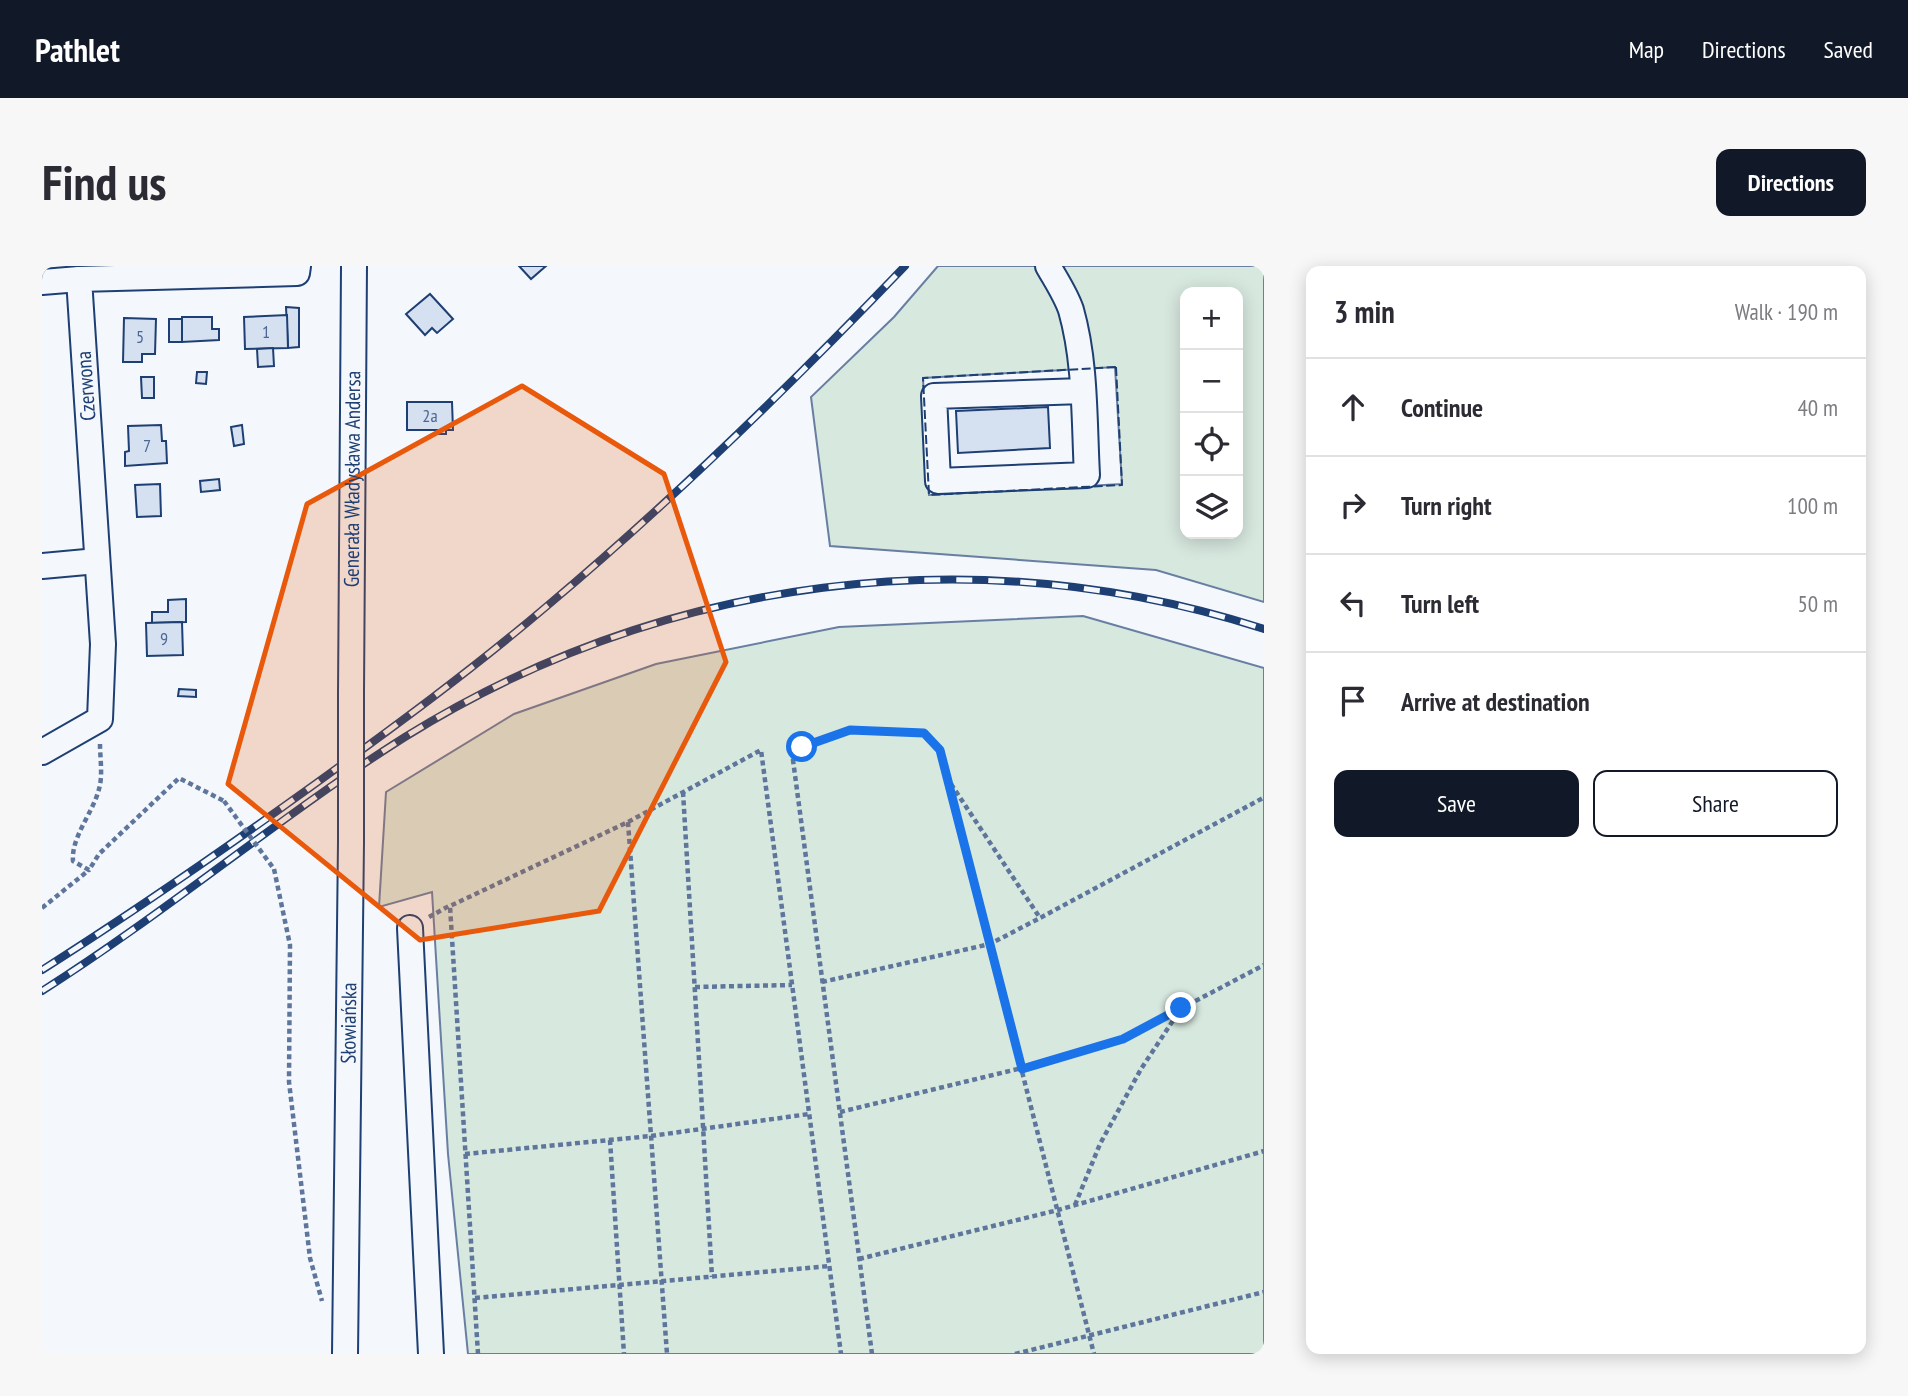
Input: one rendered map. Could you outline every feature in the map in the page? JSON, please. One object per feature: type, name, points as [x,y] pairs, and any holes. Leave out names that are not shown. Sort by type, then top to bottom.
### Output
[{"type":"street","name":"Czerwona","points":[[100,719],[103,643],[97,561],[61,277],[297,273],[298,266]]},
{"type":"street","name":"Generała Władysława Andersa","points":[[351,693],[354,266]]},
{"type":"street","points":[[1048,266],[1070,309],[1082,369],[1087,475],[938,481],[934,397],[1083,391]]},
{"type":"street","points":[[42,566],[97,561]]},
{"type":"street","name":"Słowiańska","points":[[345,1354],[351,693]]},
{"type":"street","points":[[42,752],[100,719]]},
{"type":"street","points":[[410,928],[431,1354]]},
{"type":"path","points":[[89,870],[73,862],[72,848],[79,838],[100,788],[100,719]]},
{"type":"path","points":[[872,1354],[793,760],[802,747],[850,730],[924,733],[940,750],[1094,1354]]},
{"type":"path","points":[[478,1354],[450,906],[628,822],[761,750],[841,1354]]},
{"type":"path","points":[[42,908],[89,870],[99,854],[178,778],[224,801],[274,869],[290,946],[289,1082],[310,1258],[323,1305]]},
{"type":"path","points":[[949,781],[1040,918]]},
{"type":"path","points":[[683,792],[712,1277]]},
{"type":"path","points":[[822,982],[990,944],[1263,798]]},
{"type":"path","points":[[628,822],[667,1354]]},
{"type":"path","points":[[840,1112],[1022,1069],[1123,1039],[1264,965]]},
{"type":"path","points":[[695,987],[792,985]]},
{"type":"path","points":[[1074,1206],[1105,1133],[1141,1069],[1181,1008]]},
{"type":"path","points":[[465,1154],[651,1136],[809,1114]]},
{"type":"path","points":[[610,1140],[624,1354]]},
{"type":"path","points":[[859,1259],[1074,1206],[1264,1151]]},
{"type":"path","points":[[475,1297],[829,1266]]},
{"type":"path","points":[[1015,1354],[1264,1292]]},
{"type":"highlighted area","points":[[522,386],[664,474],[726,662],[599,911],[420,940],[228,784],[307,504]]},
{"type":"shaded area","points":[[938,266],[1264,266],[1264,602],[1156,570],[830,546],[811,397],[894,317]],"holes":[[[1115,367],[1122,484],[929,495],[923,378]]]},
{"type":"shaded area","points":[[1083,616],[1264,668],[1264,1354],[468,1354],[448,1154],[432,892],[379,907],[386,792],[514,714],[656,664],[839,627]]},
{"type":"building","points":[[519,266],[546,266],[531,279]]},
{"type":"building","points":[[430,294],[453,319],[437,333],[432,328],[425,335],[406,314]]},
{"type":"building","points":[[286,307],[299,308],[299,347],[288,348]]},
{"type":"building","points":[[287,315],[288,348],[245,349],[244,317]]},
{"type":"building","points":[[182,317],[212,317],[212,329],[219,329],[219,340],[182,342]]},
{"type":"building","points":[[124,318],[156,319],[155,354],[142,354],[142,362],[123,362]]},
{"type":"building","points":[[169,319],[182,319],[182,342],[169,342]]},
{"type":"building","points":[[273,348],[274,366],[258,367],[257,349]]},
{"type":"building","points":[[197,372],[207,372],[206,384],[196,383]]},
{"type":"building","points":[[141,377],[154,377],[154,398],[142,398]]},
{"type":"building","points":[[407,402],[452,402],[453,430],[439,434],[439,430],[407,430]]},
{"type":"building","points":[[1048,407],[1050,448],[958,453],[956,411]]},
{"type":"building","points":[[161,425],[162,441],[166,441],[167,463],[125,466],[125,452],[129,451],[128,426]]},
{"type":"building","points":[[242,425],[244,444],[234,446],[231,427]]},
{"type":"building","points":[[219,479],[220,490],[201,492],[200,481]]},
{"type":"building","points":[[160,484],[161,516],[137,517],[135,485]]},
{"type":"building","points":[[186,599],[186,622],[152,623],[152,612],[168,612],[168,600]]},
{"type":"building","points":[[182,622],[183,655],[147,656],[146,623]]},
{"type":"building","points":[[179,689],[196,690],[196,697],[178,696]]},
{"type":"railway","points":[[42,970],[282,808],[433,697],[519,629],[686,483],[775,398],[905,266]]},
{"type":"railway","points":[[42,991],[405,737],[504,682],[608,639],[714,608],[823,588],[933,580],[1044,584],[1154,600],[1264,629]]},
{"type":"fence","points":[[1116,367],[1122,485],[929,495],[923,378],[1116,367]]},
{"type":"route","points":[[802,747],[850,730],[924,733],[940,750],[1022,1069],[1123,1039],[1181,1008]]}]
